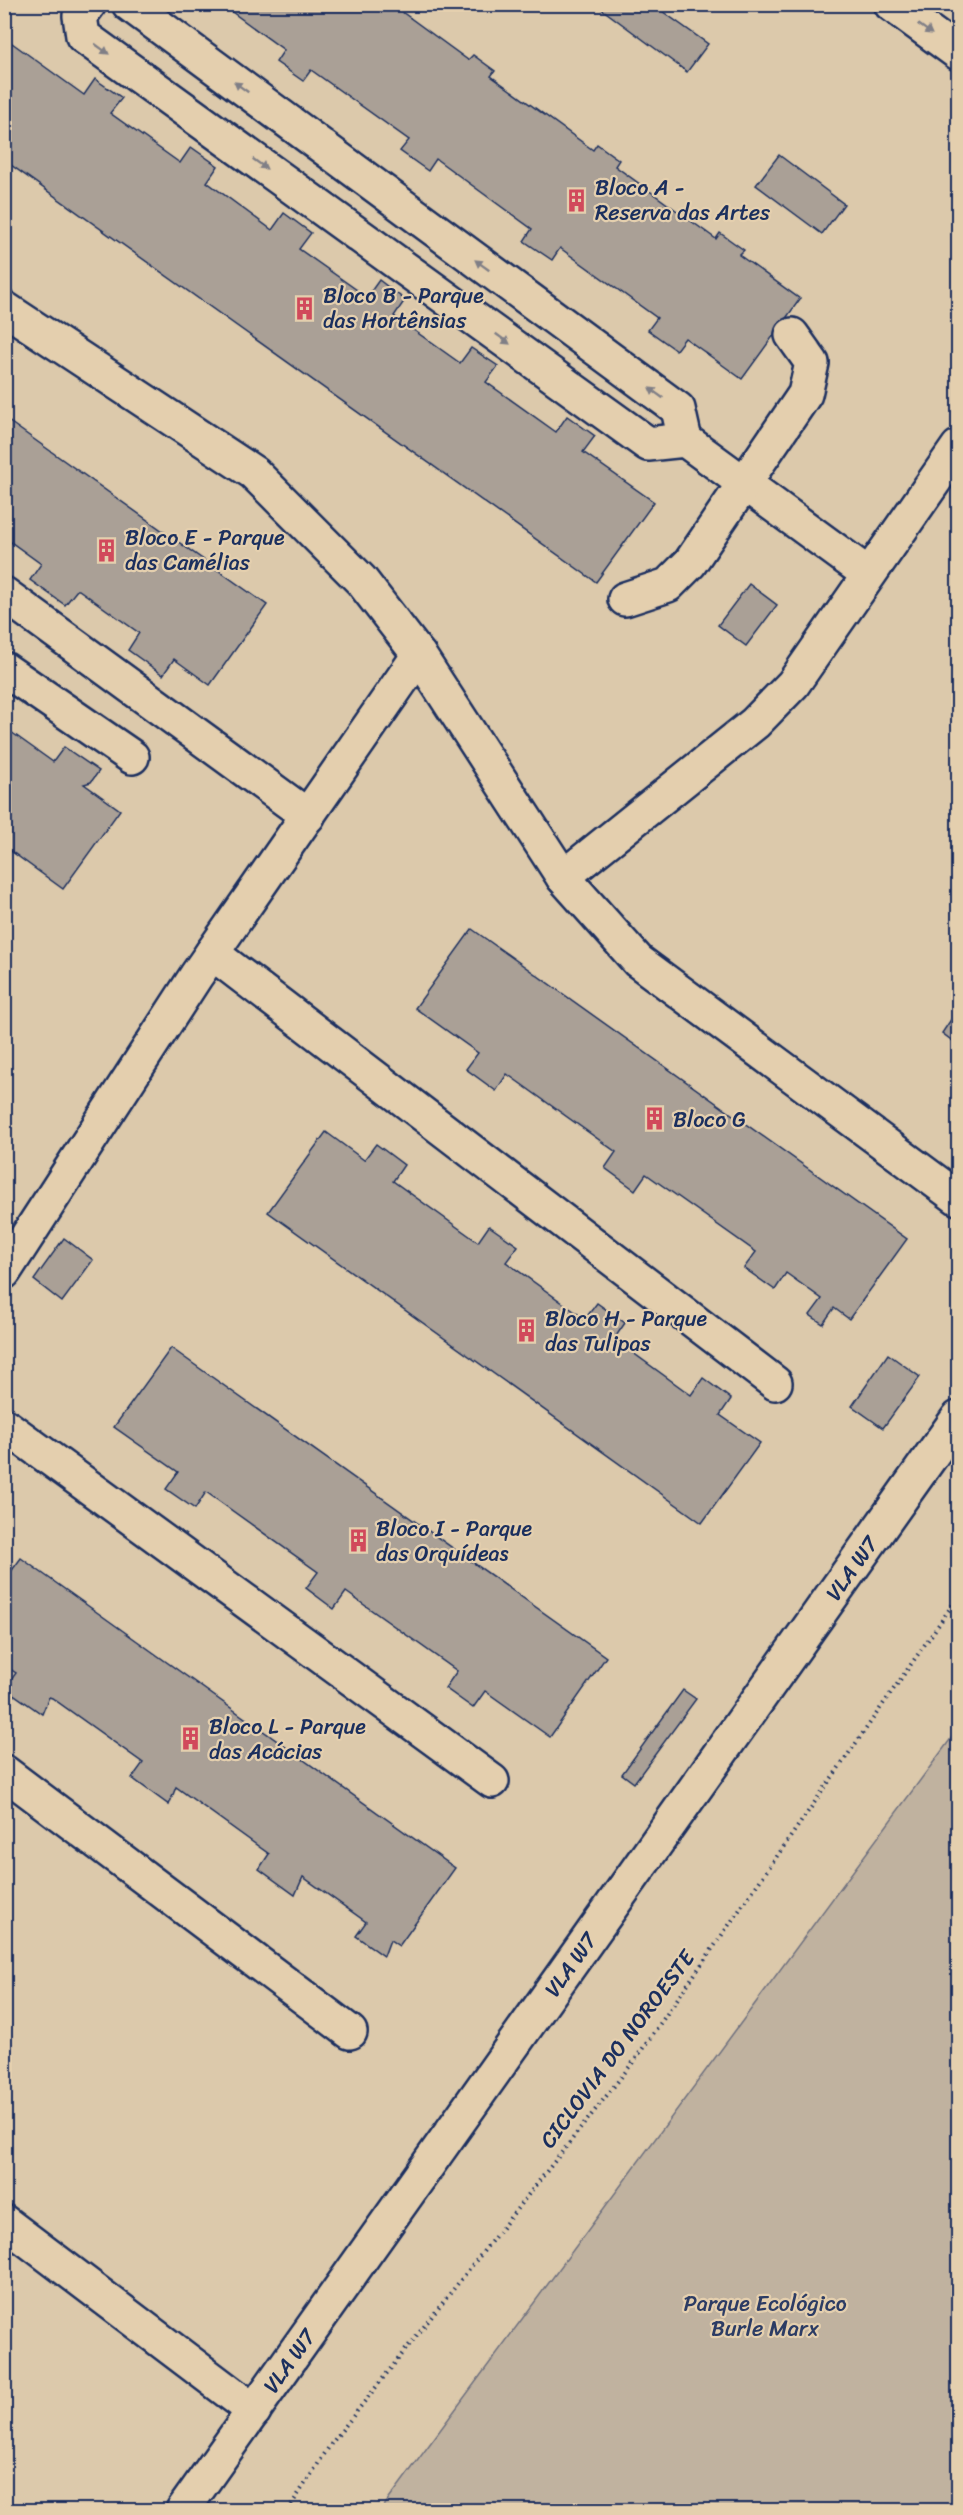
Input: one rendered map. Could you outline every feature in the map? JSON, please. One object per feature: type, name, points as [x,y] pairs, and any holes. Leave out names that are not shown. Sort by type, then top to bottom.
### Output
[{"type":"street","points":[[89,4],[80,16],[83,36],[648,444],[685,440],[868,574]]},
{"type":"street","points":[[129,4],[678,409],[685,440]]},
{"type":"street","points":[[891,4],[956,45]]},
{"type":"street","points":[[4,308],[254,473],[361,580],[419,655],[563,877],[638,961],[958,1198]]},
{"type":"street","points":[[625,599],[668,585],[690,563],[805,394],[812,363],[792,335]]},
{"type":"street","points":[[563,877],[755,723],[793,684],[958,447]]},
{"type":"street","points":[[4,594],[308,816]]},
{"type":"street","points":[[4,1272],[212,953],[419,655]]},
{"type":"street","points":[[4,669],[132,757]]},
{"type":"street","points":[[212,953],[775,1383]]},
{"type":"street","name":"VLA W7","points":[[183,2511],[958,1418]]},
{"type":"street","points":[[4,1425],[492,1782]]},
{"type":"street","points":[[4,1773],[350,2032]]},
{"type":"street","points":[[4,2222],[254,2411]]},
{"type":"path","name":"CICLOVIA DO NOROESTE","points":[[288,2511],[331,2444],[634,2061],[958,1597]]},
{"type":"green space","name":"Parque Ecológico Burle Marx","points":[[958,1729],[958,2510],[381,2510]]},
{"type":"building","name":"Bloco A - Reserva das Artes","points":[[221,4],[391,4],[468,60],[473,55],[495,71],[491,76],[593,150],[597,144],[619,160],[615,166],[716,239],[720,233],[744,250],[739,255],[800,299],[742,379],[685,338],[676,350],[648,330],[657,318],[560,248],[552,260],[524,241],[532,229],[436,159],[428,171],[400,151],[409,140],[311,70],[303,81],[276,62],[284,50]]},
{"type":"building","points":[[595,4],[652,4],[708,44],[687,72]]},
{"type":"building","name":"Bloco B - Parque das Hortênsias","points":[[12,43],[84,95],[95,79],[122,98],[110,113],[180,163],[191,147],[218,166],[207,182],[272,230],[284,213],[311,233],[299,249],[367,297],[379,280],[405,300],[394,316],[460,363],[471,348],[498,366],[486,382],[556,432],[567,416],[595,436],[583,452],[654,502],[596,582],[4,160],[4,54]]},
{"type":"building","points":[[779,155],[844,204],[822,234],[756,185]]},
{"type":"building","name":"Bloco E - Parque das Camélias","points":[[4,418],[267,605],[210,685],[174,659],[163,675],[128,650],[139,633],[79,590],[65,605],[30,580],[41,564],[4,537]]},
{"type":"building","points":[[749,584],[777,605],[746,646],[718,625]]},
{"type":"building","points":[[4,727],[53,762],[64,747],[99,771],[91,782],[84,784],[120,810],[63,889],[4,846]]},
{"type":"building","name":"Bloco G","points":[[472,929],[907,1239],[849,1319],[834,1308],[823,1324],[810,1315],[822,1299],[786,1273],[775,1290],[744,1268],[756,1252],[646,1174],[635,1190],[605,1168],[616,1152],[507,1074],[496,1091],[466,1069],[478,1053],[415,1008]]},
{"type":"building","points":[[958,1009],[958,1045],[942,1033]]},
{"type":"building","name":"Bloco H - Parque das Tulipas","points":[[326,1132],[364,1160],[376,1144],[404,1165],[393,1181],[478,1242],[489,1226],[518,1246],[506,1262],[585,1319],[597,1303],[625,1323],[614,1339],[691,1395],[703,1378],[731,1399],[720,1415],[760,1443],[702,1523],[268,1212]]},
{"type":"building","points":[[64,1238],[93,1260],[62,1302],[34,1280]]},
{"type":"building","name":"Bloco I - Parque das Orquídeas","points":[[171,1348],[606,1657],[550,1737],[485,1691],[473,1708],[445,1688],[457,1671],[346,1592],[334,1609],[306,1588],[318,1572],[206,1492],[195,1509],[166,1489],[178,1472],[114,1427]]},
{"type":"building","points":[[888,1354],[920,1377],[883,1428],[852,1406]]},
{"type":"building","name":"Bloco L - Parque das Acácias","points":[[21,1558],[455,1868],[399,1946],[390,1940],[384,1956],[356,1936],[366,1922],[303,1877],[295,1895],[259,1869],[269,1854],[176,1787],[169,1805],[132,1778],[143,1763],[52,1698],[49,1697],[42,1714],[5,1688],[16,1673],[4,1665],[4,1581]]},
{"type":"building","points":[[683,1690],[696,1699],[634,1783],[622,1774]]},
{"type":"place","name":"Bloco A - Reserva das Artes","points":[[577,200]]},
{"type":"place","name":"Bloco B - Parque das Hortênsias","points":[[305,308]]},
{"type":"place","name":"Bloco E - Parque das Camélias","points":[[107,550]]},
{"type":"place","name":"Bloco G","points":[[655,1119]]},
{"type":"place","name":"Bloco H - Parque das Tulipas","points":[[527,1331]]},
{"type":"place","name":"Bloco I - Parque das Orquídeas","points":[[358,1541]]},
{"type":"place","name":"Bloco L - Parque das Acácias","points":[[191,1739]]}]
